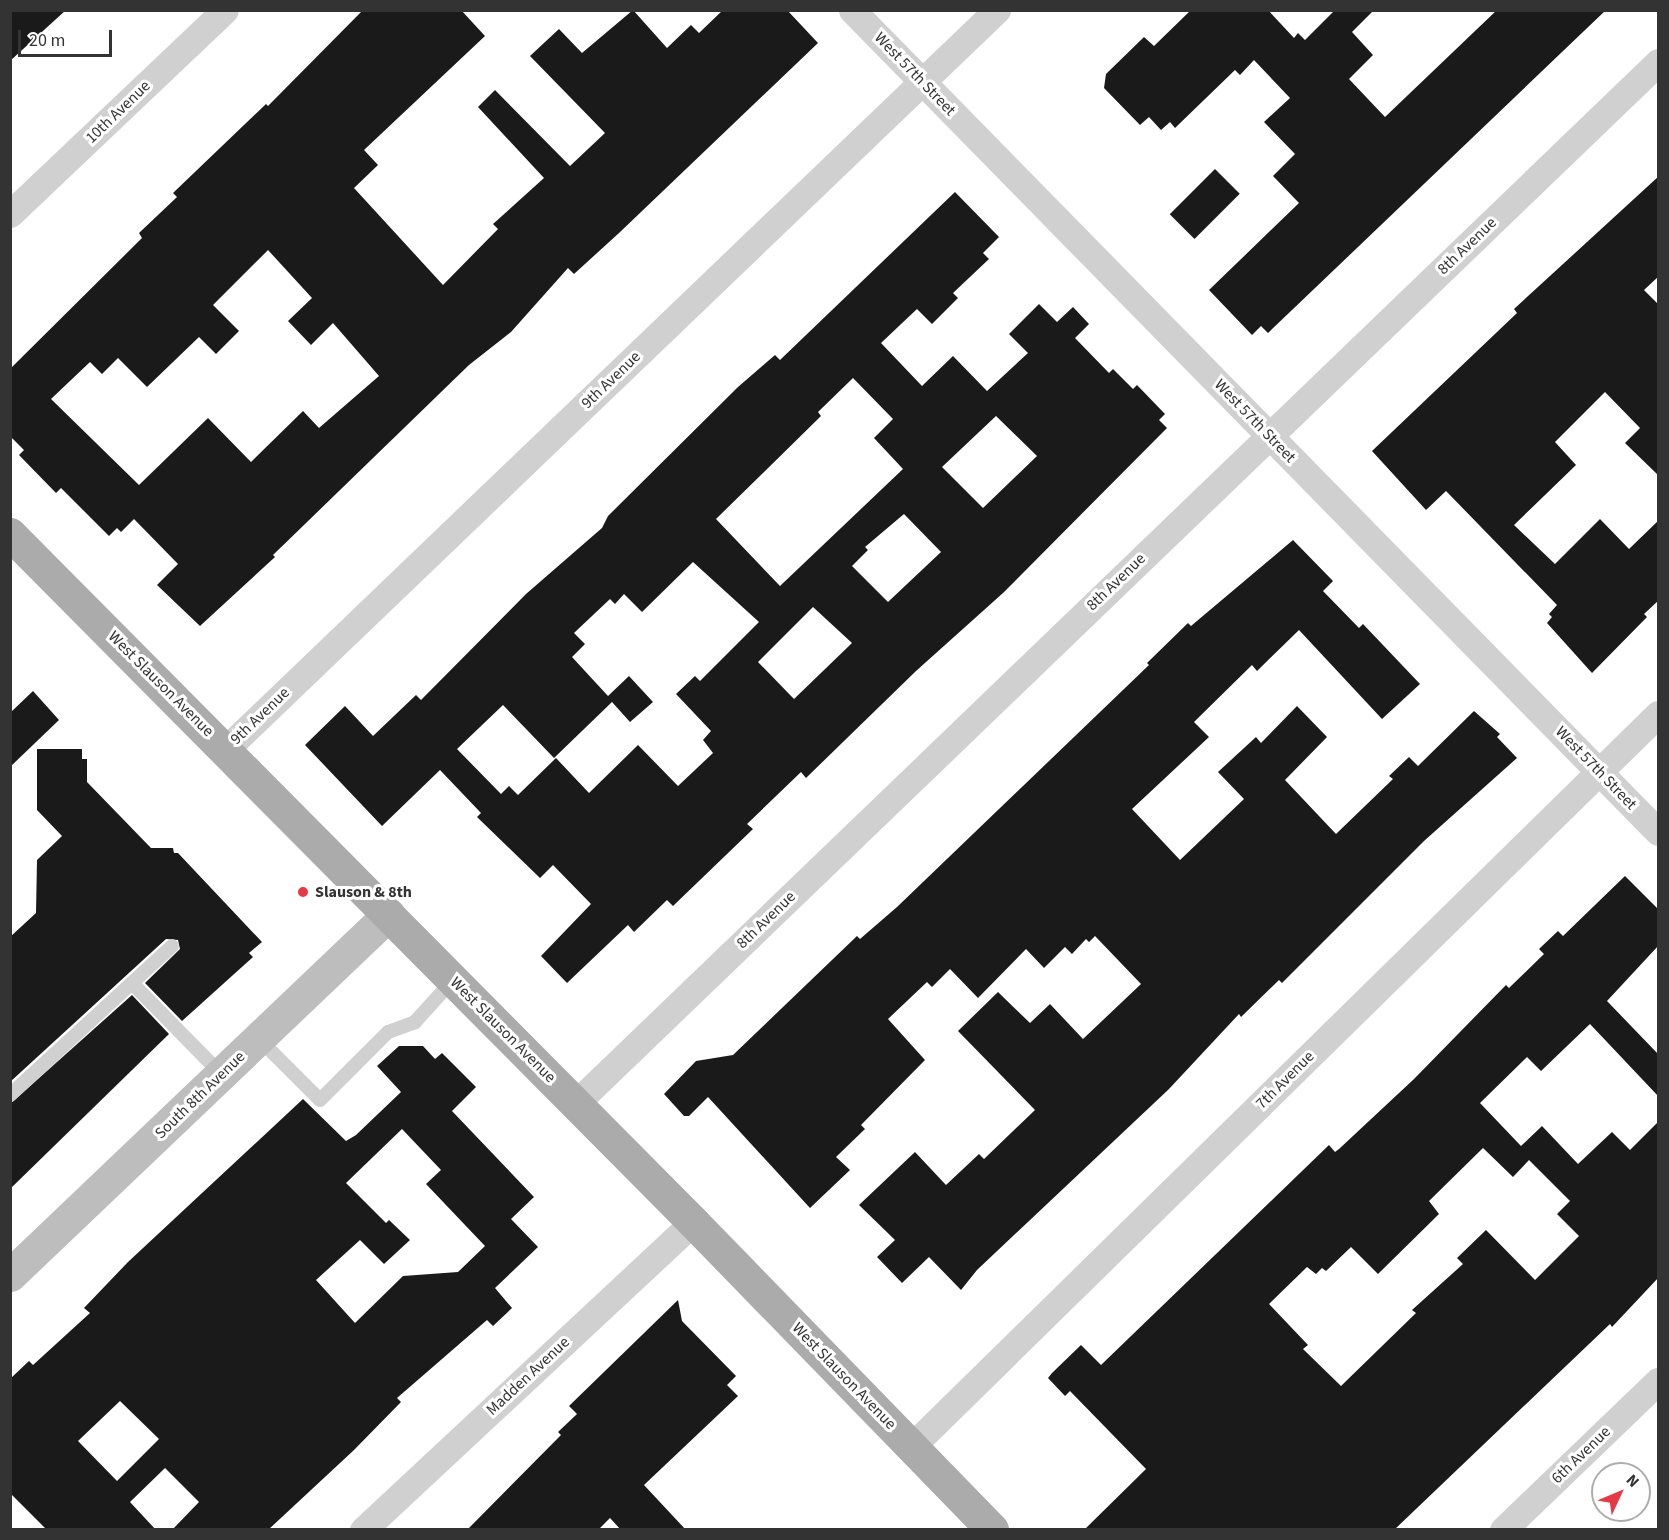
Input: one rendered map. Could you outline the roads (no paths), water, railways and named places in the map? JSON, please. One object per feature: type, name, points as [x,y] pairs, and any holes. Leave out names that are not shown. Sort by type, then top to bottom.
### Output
[{"type":"main road","name":"West Slauson Avenue","points":[[10,534],[226,749],[693,1222],[912,1446],[985,1527]]},
{"type":"street","name":"10th Avenue","points":[[10,214],[225,10]]},
{"type":"street","name":"West 57th Street","points":[[852,10],[1659,832]]},
{"type":"street","name":"9th Avenue","points":[[226,749],[997,10]]},
{"type":"street","name":"8th Avenue","points":[[575,1104],[1659,62]]},
{"type":"street","name":"7th Avenue","points":[[912,1446],[1659,714]]},
{"type":"street","name":"South 8th Avenue","points":[[15,1261],[259,1039],[389,914]]},
{"type":"street","name":"Madden Avenue","points":[[363,1530],[693,1222]]},
{"type":"street","name":"6th Avenue","points":[[1503,1530],[1659,1381]]},
{"type":"lane","points":[[10,1095],[172,946]]},
{"type":"lane","points":[[259,1039],[320,1100],[388,1032],[415,1022],[453,980]]},
{"type":"lane","points":[[132,982],[221,1074]]},
{"type":"place","name":"Slauson & 8th","points":[[303,892]]}]
